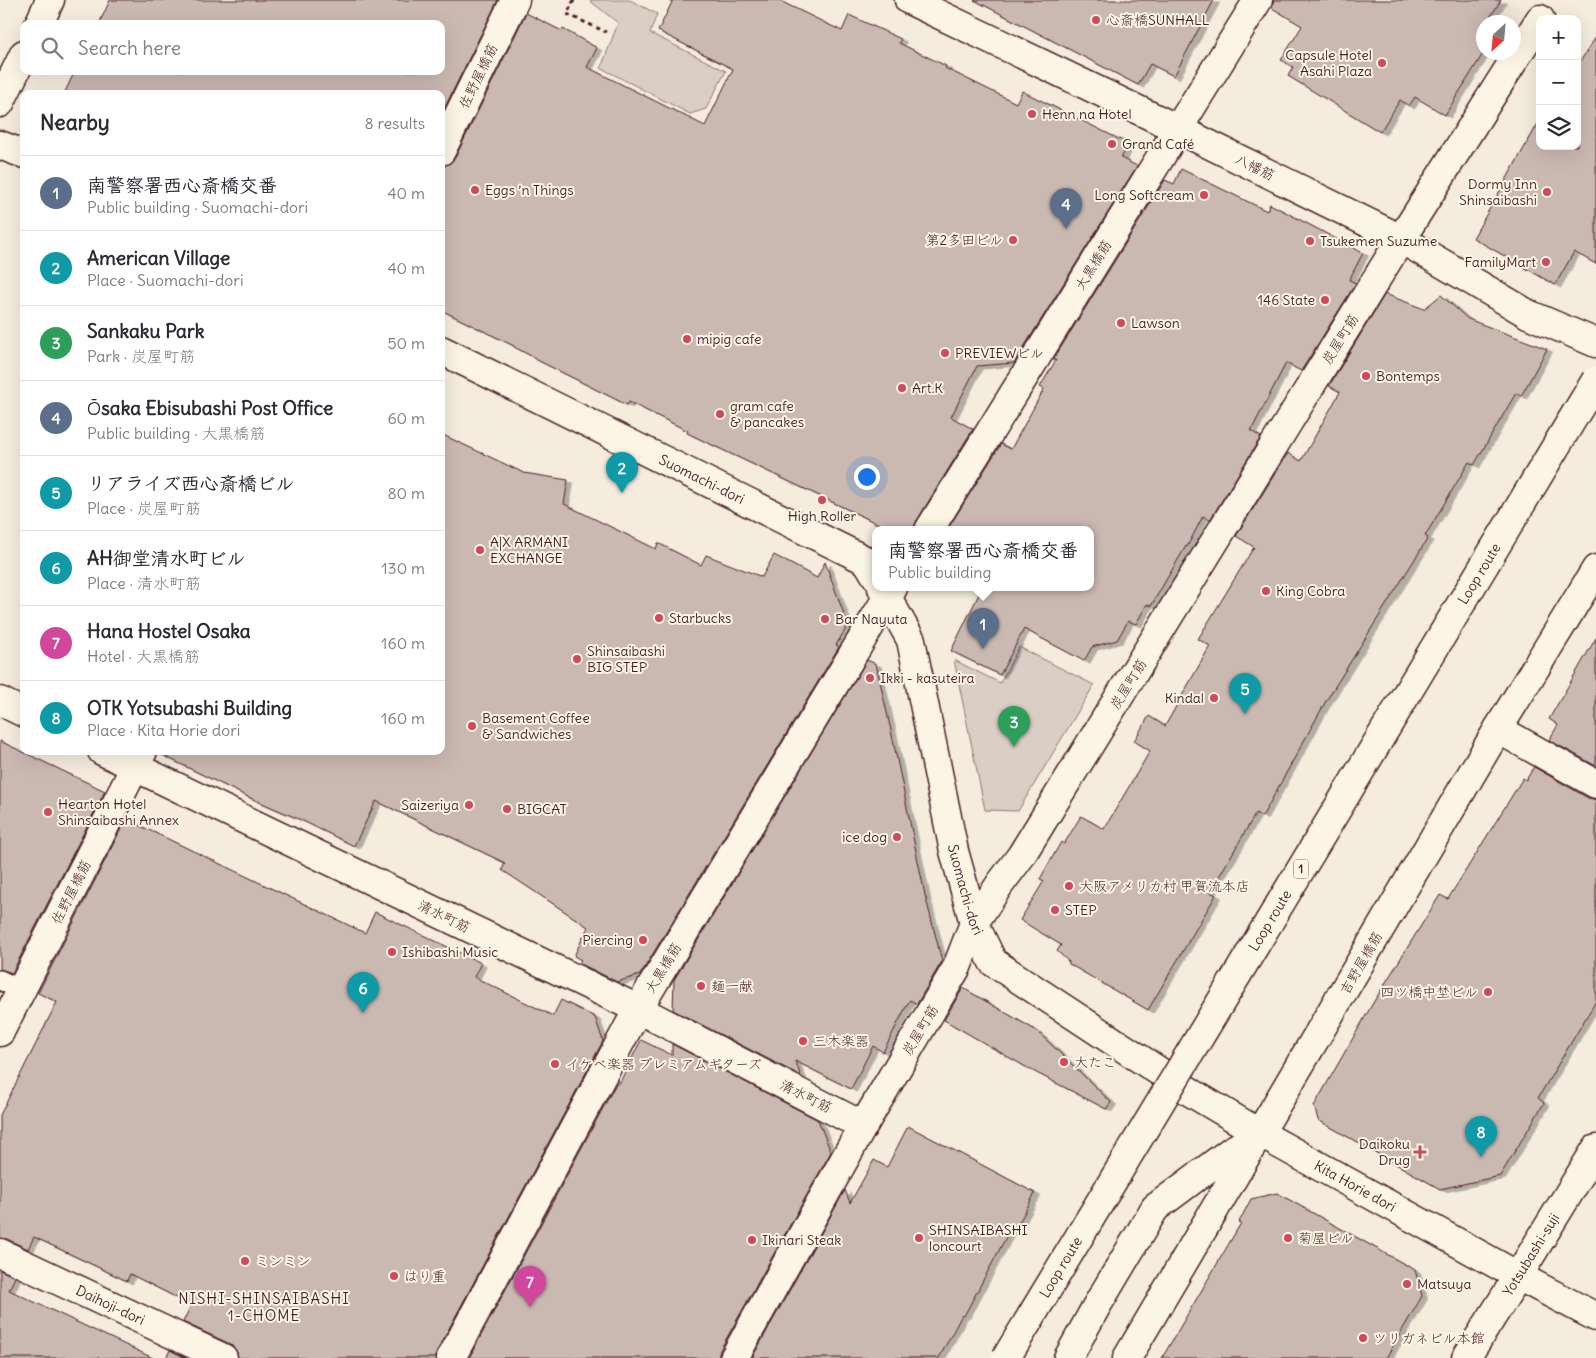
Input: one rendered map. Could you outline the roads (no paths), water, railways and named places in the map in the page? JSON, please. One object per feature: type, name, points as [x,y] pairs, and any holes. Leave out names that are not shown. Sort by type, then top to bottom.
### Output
[{"type":"main road","points":[[41,20],[50,0]]},
{"type":"main road","name":"佐野屋橋筋","points":[[445,144],[515,0]]},
{"type":"main road","name":"八幡筋","points":[[909,0],[1178,129],[1401,239],[1528,314],[1596,343]]},
{"type":"main road","name":"大黒橋筋","points":[[931,526],[1258,0]]},
{"type":"main road","name":"炭屋町筋","points":[[1543,15],[1552,0]]},
{"type":"main road","name":"炭屋町筋","points":[[734,1358],[863,1126],[957,967],[974,923],[1021,856],[1401,239],[1536,25]]},
{"type":"main road","points":[[0,102],[20,62]]},
{"type":"main road","points":[[0,145],[20,152]]},
{"type":"main road","name":"Suomachi-dori","points":[[445,352],[867,562],[872,569]]},
{"type":"main road","name":"Loop route","points":[[1006,1358],[1596,380]]},
{"type":"main road","name":"吉野屋橋筋","points":[[1127,1358],[1498,730],[1596,569]]},
{"type":"main road","name":"大黒橋筋","points":[[451,1358],[638,1009],[883,591]]},
{"type":"main road","name":"Suomachi-dori","points":[[887,591],[912,640],[954,851],[974,923],[993,962],[1192,1093]]},
{"type":"main road","points":[[0,701],[20,711]]},
{"type":"main road","points":[[1498,730],[1596,784]]},
{"type":"main road","name":"清水町筋","points":[[120,755],[139,759],[638,1009],[863,1126]]},
{"type":"main road","name":"佐野屋橋筋","points":[[0,1032],[10,985],[139,759]]},
{"type":"main road","name":"Kita Horie dori","points":[[1192,1093],[1261,1134],[1596,1317]]},
{"type":"main road","points":[[1068,1358],[1155,1208],[1231,1151],[1261,1134]]},
{"type":"main road","name":"Yotsubashi-suji","points":[[1466,1358],[1596,1149]]},
{"type":"main road","name":"Daihoji-dori","points":[[0,1253],[222,1358]]},
{"type":"place","name":"心斎橋SUNHALL","points":[[1096,20]]},
{"type":"place","name":"Capsule Hotel Asahi Plaza","points":[[1382,63]]},
{"type":"place","name":"Henn na Hotel","points":[[1032,114]]},
{"type":"place","name":"Grand Café","points":[[1112,144]]},
{"type":"place","name":"Eggs ’n Things","points":[[475,190]]},
{"type":"place","name":"Dormy Inn Shinsaibashi","points":[[1547,192]]},
{"type":"place","name":"Long Softcream","points":[[1204,195]]},
{"type":"place","name":"Ōsaka Ebisubashi Post Office","points":[[1066,229]]},
{"type":"place","name":"第2多田ビル","points":[[1013,240]]},
{"type":"place","name":"Tsukemen Suzume","points":[[1310,241]]},
{"type":"place","name":"FamilyMart","points":[[1546,262]]},
{"type":"place","name":"146 State","points":[[1325,300]]},
{"type":"place","name":"Lawson","points":[[1121,323]]},
{"type":"place","name":"mipig cafe","points":[[687,339]]},
{"type":"place","name":"PREVIEWビル","points":[[945,353]]},
{"type":"place","name":"Bontemps","points":[[1366,376]]},
{"type":"place","name":"Art.K","points":[[902,388]]},
{"type":"place","name":"gram cafe & pancakes","points":[[720,414]]},
{"type":"place","name":"American Village","points":[[622,493]]},
{"type":"place","name":"High Roller","points":[[822,500]]},
{"type":"place","name":"A|X ARMANI EXCHANGE","points":[[480,550]]},
{"type":"place","name":"King Cobra","points":[[1266,591]]},
{"type":"place","name":"Starbucks","points":[[659,618]]},
{"type":"place","name":"Bar Nayuta","points":[[825,619]]},
{"type":"place","name":"南警察署西心斎橋交番","points":[[983,649]]},
{"type":"place","name":"Shinsaibashi BIG STEP","points":[[577,659]]},
{"type":"place","name":"Ikki - kasuteira","points":[[870,678]]},
{"type":"place","name":"Kindal","points":[[1214,698]]},
{"type":"place","name":"リアライズ西心斎橋ビル","points":[[1245,714]]},
{"type":"place","name":"Basement Coffee & Sandwiches","points":[[472,726]]},
{"type":"place","name":"Sankaku Park","points":[[1014,747]]},
{"type":"place","name":"Saizeriya","points":[[469,805]]},
{"type":"place","name":"BIGCAT","points":[[507,809]]},
{"type":"place","name":"Hearton Hotel Shinsaibashi Annex","points":[[48,812]]},
{"type":"place","name":"ice dog","points":[[897,837]]},
{"type":"place","name":"大阪アメリカ村 甲賀流本店","points":[[1069,886]]},
{"type":"place","name":"STEP","points":[[1055,910]]},
{"type":"place","name":"Piercing","points":[[643,940]]},
{"type":"place","name":"Ishibashi Music","points":[[392,952]]},
{"type":"place","name":"麺一献","points":[[701,986]]},
{"type":"place","name":"四ツ橋中埜ビル","points":[[1488,992]]},
{"type":"place","name":"AH御堂清水町ビル","points":[[363,1013]]},
{"type":"place","name":"三木楽器","points":[[803,1041]]},
{"type":"place","name":"大たこ","points":[[1064,1062]]},
{"type":"place","name":"イケベ楽器 プレミアムギターズ","points":[[555,1064]]},
{"type":"place","name":"Daikoku Drug","points":[[1420,1152]]},
{"type":"place","name":"OTK Yotsubashi Building","points":[[1481,1157]]},
{"type":"place","name":"SHINSAIBASHI loncourt","points":[[919,1238]]},
{"type":"place","name":"菊屋ビル","points":[[1288,1238]]},
{"type":"place","name":"Ikinari Steak","points":[[752,1240]]},
{"type":"place","name":"ミンミン","points":[[245,1261]]},
{"type":"place","name":"はり重","points":[[394,1276]]},
{"type":"place","name":"Matsuya","points":[[1407,1284]]},
{"type":"place","name":"Hana Hostel Osaka","points":[[530,1307]]},
{"type":"place","name":"ツリガネビル本館","points":[[1363,1338]]},
{"type":"district","name":"NISHI-SHINSAIBASHI 1-CHOME","points":[[264,1308]]}]
